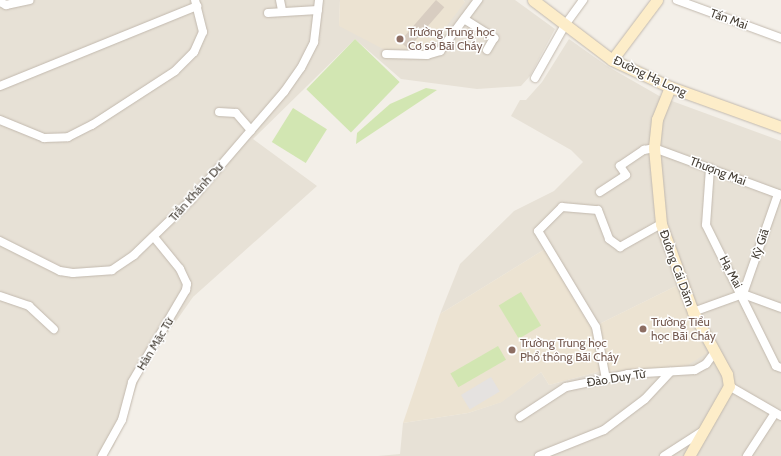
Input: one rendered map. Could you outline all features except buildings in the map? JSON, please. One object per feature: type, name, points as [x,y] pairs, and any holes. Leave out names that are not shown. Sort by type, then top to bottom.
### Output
[{"type":"street","points":[[0,2],[6,5],[29,0]]},
{"type":"street","points":[[280,0],[282,10]]},
{"type":"street","name":"Trần Khánh Dư","points":[[0,241],[60,271],[94,272],[112,270],[154,237],[251,130],[301,68],[314,42],[319,0]]},
{"type":"street","points":[[386,54],[427,55],[440,51],[478,0]]},
{"type":"street","name":"Đường Hạ Long","points":[[533,0],[612,60],[670,87],[781,127]]},
{"type":"street","points":[[535,78],[565,25],[583,0]]},
{"type":"street","points":[[612,60],[657,0]]},
{"type":"street","name":"Tấn Mai","points":[[677,0],[781,38]]},
{"type":"street","points":[[0,86],[196,3],[203,32],[194,52],[176,71],[92,125],[68,137],[44,138],[0,120]]},
{"type":"street","points":[[268,13],[282,10],[318,10]]},
{"type":"street","points":[[464,19],[494,38],[487,50]]},
{"type":"street","name":"Đường Cái Dăm","points":[[670,87],[657,119],[654,148],[661,224],[693,312],[727,374],[729,386]]},
{"type":"street","points":[[220,112],[236,113],[251,130]]},
{"type":"street","points":[[600,192],[626,175],[620,166],[654,148]]},
{"type":"street","name":"Thượng Mai","points":[[654,148],[779,194]]},
{"type":"street","name":"Hạ Mai","points":[[710,168],[706,225],[743,294],[776,366],[781,368]]},
{"type":"street","name":"Kỳ Giã","points":[[743,294],[779,194]]},
{"type":"street","points":[[606,379],[596,327],[538,231],[562,207],[598,210],[609,239],[620,247],[661,224]]},
{"type":"street","name":"Hàn Mặc Tử","points":[[102,456],[122,420],[132,382],[186,290],[187,284],[180,269],[154,237]]},
{"type":"street","points":[[693,312],[743,294],[781,308]]},
{"type":"street","points":[[0,296],[29,306],[54,330]]},
{"type":"street","name":"Đào Duy Từ","points":[[520,417],[556,391],[628,374],[695,370],[706,364],[715,352]]},
{"type":"street","points":[[539,456],[604,430],[645,399],[670,372]]},
{"type":"street","points":[[689,456],[707,428],[729,386],[778,415],[747,456]]},
{"type":"street","points":[[664,456],[707,428]]},
{"type":"shaded area","points":[[0,0],[340,0],[339,26],[465,2],[463,0],[515,0],[555,29],[530,76],[521,86],[477,89],[401,79],[355,39],[253,139],[317,186],[193,297],[144,367],[114,446],[106,456],[0,456]]},
{"type":"shaded area","name":"Trường Trung học Cơ sở Bãi Cháy","points":[[340,0],[463,0],[465,2],[426,53],[387,51],[339,26]]},
{"type":"shaded area","points":[[569,39],[607,66],[661,97],[781,141],[781,456],[378,456],[400,454],[403,423],[468,413],[501,402],[541,372],[549,385],[601,371],[664,368],[676,286],[591,328],[545,249],[440,314],[460,264],[514,211],[554,191],[583,162],[571,150],[511,116],[520,100],[526,100],[542,82]]},
{"type":"shaded area","name":"Trường Trung học Phổ thông Bãi Cháy","points":[[545,249],[591,328],[676,286],[707,353],[683,368],[601,371],[549,385],[541,372],[502,402],[468,413],[403,423],[440,314]]},
{"type":"shaded area","points":[[491,377],[500,392],[470,410],[461,395]]},
{"type":"green space","points":[[355,39],[400,82],[351,132],[306,89]]},
{"type":"green space","points":[[426,88],[437,90],[356,144],[357,133],[390,104]]},
{"type":"green space","points":[[293,108],[327,129],[306,163],[272,142]]},
{"type":"green space","points":[[521,292],[541,325],[519,339],[499,305]]},
{"type":"green space","points":[[498,346],[506,360],[458,387],[450,374]]},
{"type":"place","name":"Trường Trung học Cơ sở Bãi Cháy","points":[[400,39]]},
{"type":"place","name":"Trường Tiểu học Bãi Cháy","points":[[643,329]]},
{"type":"place","name":"Trường Trung học Phổ thông Bãi Cháy","points":[[512,350]]}]
